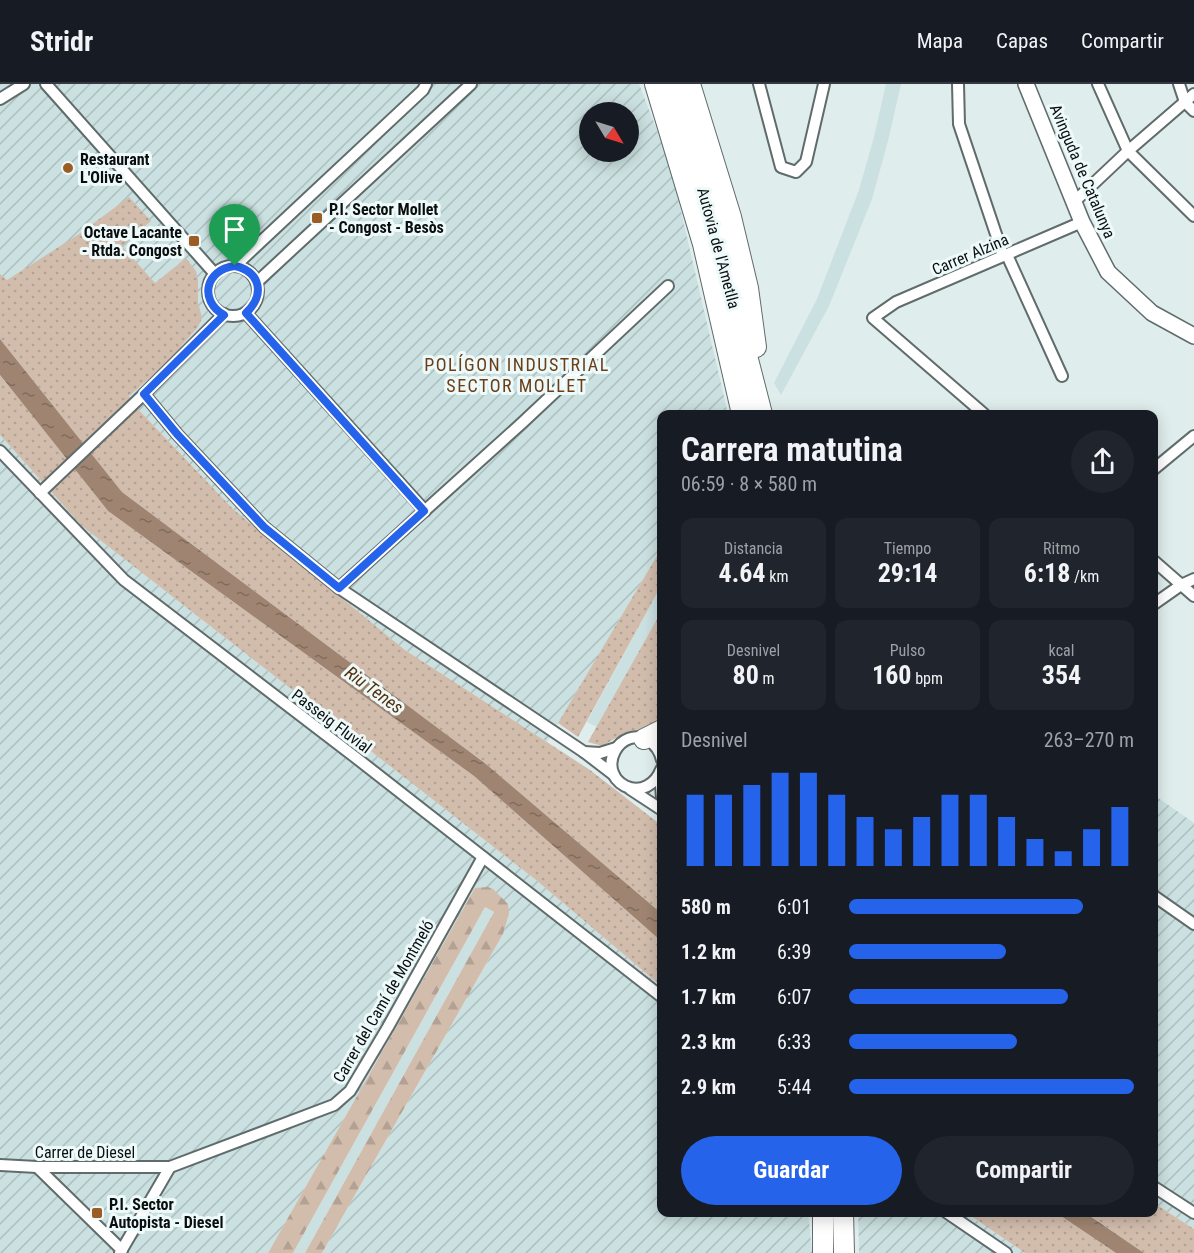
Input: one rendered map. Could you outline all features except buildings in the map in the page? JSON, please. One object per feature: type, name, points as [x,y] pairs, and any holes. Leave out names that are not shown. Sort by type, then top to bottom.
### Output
[{"type":"highway","points":[[645,84],[654,109],[674,145]]},
{"type":"highway","name":"Autovia de l'Ametlla","points":[[655,84],[703,244],[741,410]]},
{"type":"highway","name":"Autovia de l'Ametlla","points":[[672,84],[706,196],[761,410]]},
{"type":"highway","points":[[690,84],[731,217],[748,288],[760,372],[768,410]]},
{"type":"highway","points":[[823,1217],[823,1253]]},
{"type":"highway","points":[[843,1217],[844,1253]]},
{"type":"street","points":[[0,99],[24,84]]},
{"type":"street","points":[[46,84],[214,274]]},
{"type":"street","points":[[235,266],[423,90],[426,84]]},
{"type":"street","points":[[257,282],[471,84]]},
{"type":"street","points":[[759,84],[781,166],[796,172],[806,162],[824,84]]},
{"type":"street","points":[[958,84],[959,124],[1005,255],[1062,376]]},
{"type":"street","name":"Avinguda de Catalunya","points":[[1026,84],[1082,222],[1108,272],[1152,313],[1194,336]]},
{"type":"street","points":[[1098,84],[1128,151],[1194,216]]},
{"type":"street","points":[[1179,84],[1185,102],[1194,111]]},
{"type":"street","points":[[1074,202],[1194,94]]},
{"type":"street","name":"Carrer Alzina","points":[[979,410],[873,318],[896,302],[1082,222]]},
{"type":"street","points":[[235,266],[244,268],[257,282],[257,298],[246,313],[238,316],[224,315],[214,308],[208,290],[214,274],[226,267],[235,266]]},
{"type":"street","points":[[339,588],[522,423],[668,286]]},
{"type":"street","points":[[246,313],[424,511]]},
{"type":"street","points":[[40,493],[224,315]]},
{"type":"street","points":[[144,394],[177,434],[264,527],[339,588],[584,752],[614,775],[619,782],[657,807]]},
{"type":"street","points":[[1158,466],[1194,436]]},
{"type":"street","name":"Passeig Fluvial","points":[[1,454],[124,580],[657,993]]},
{"type":"street","points":[[1158,565],[1194,596]]},
{"type":"street","points":[[1158,601],[1194,579]]},
{"type":"street","points":[[584,752],[600,753],[616,748],[629,739],[653,734],[651,742],[657,748]]},
{"type":"street","points":[[614,775],[611,761],[616,748]]},
{"type":"street","points":[[627,787],[637,789],[646,787],[657,777]]},
{"type":"street","name":"Carrer del Camí de Montmeló","points":[[170,1167],[334,1105],[350,1091],[483,857]]},
{"type":"street","points":[[1158,899],[1194,924]]},
{"type":"street","name":"Carrer de Diesel","points":[[0,1165],[170,1167]]},
{"type":"street","points":[[37,1167],[121,1251],[170,1167]]},
{"type":"street","points":[[1158,1190],[1194,1213]]},
{"type":"street","points":[[953,1217],[1006,1253]]},
{"type":"shaded area","points":[[0,84],[464,84],[469,92],[478,84],[639,84],[670,164],[727,410],[657,410],[657,556],[547,742],[405,650],[233,509],[135,406],[46,256],[6,281],[0,274]]},
{"type":"shaded area","points":[[886,84],[901,84],[872,199],[829,306],[781,395],[774,383],[817,299],[859,190]]},
{"type":"shaded area","points":[[0,435],[82,526],[536,880],[657,983],[657,1217],[808,1217],[812,1253],[322,1253],[503,934],[509,914],[475,888],[268,1253],[0,1253]]},
{"type":"shaded area","points":[[657,593],[657,619],[597,727],[587,722]]},
{"type":"shaded area","points":[[1158,798],[1194,823],[1194,1229],[1158,1206]]},
{"type":"shaded area","points":[[485,907],[494,912],[305,1253],[293,1253]]},
{"type":"shaded area","points":[[858,1217],[971,1217],[1025,1253],[859,1253]]},
{"type":"green space","points":[[129,197],[151,221],[122,246],[155,283],[186,258],[196,271],[198,302],[202,318],[198,327],[181,346],[183,349],[129,396],[135,406],[233,509],[405,650],[590,770],[657,822],[657,910],[486,764],[122,492],[0,339],[0,274],[7,280],[79,234]]},
{"type":"green space","points":[[0,375],[108,511],[474,776],[657,937],[657,983],[536,880],[82,526],[0,435]]},
{"type":"green space","points":[[657,556],[657,593],[578,737],[558,723]]},
{"type":"green space","points":[[657,619],[657,725],[647,731],[631,731],[623,734],[602,746],[588,742]]},
{"type":"green space","points":[[488,887],[508,904],[509,914],[503,934],[322,1253],[305,1253],[494,912],[485,907],[293,1253],[268,1253],[475,888]]},
{"type":"green space","points":[[1158,1206],[1194,1229],[1194,1253],[1144,1253],[1091,1217],[1158,1217]]},
{"type":"green space","points":[[972,1217],[1062,1217],[1116,1253],[1025,1253]]},
{"type":"water","name":"Riu Tenes","points":[[0,339],[122,492],[486,764],[657,910],[657,937],[474,776],[108,511],[0,375]]},
{"type":"water","points":[[1062,1217],[1091,1217],[1144,1253],[1116,1253]]},
{"type":"place","name":"Restaurant L'Olive","points":[[68,168]]},
{"type":"place","name":"P.I. Sector Mollet - Congost - Besòs","points":[[317,218]]},
{"type":"place","name":"Octave Lacante - Rtda. Congost","points":[[194,241]]},
{"type":"place","name":"P.I. Sector Autopista - Diesel","points":[[97,1213]]},
{"type":"district","name":"POLÍGON INDUSTRIAL SECTOR MOLLET","points":[[517,375]]},
{"type":"route","points":[[235,266],[244,268],[257,282],[257,298],[246,313],[424,511],[339,588],[264,527],[177,434],[144,394],[224,315],[212,305],[208,290],[214,274],[226,267],[235,266]]}]
